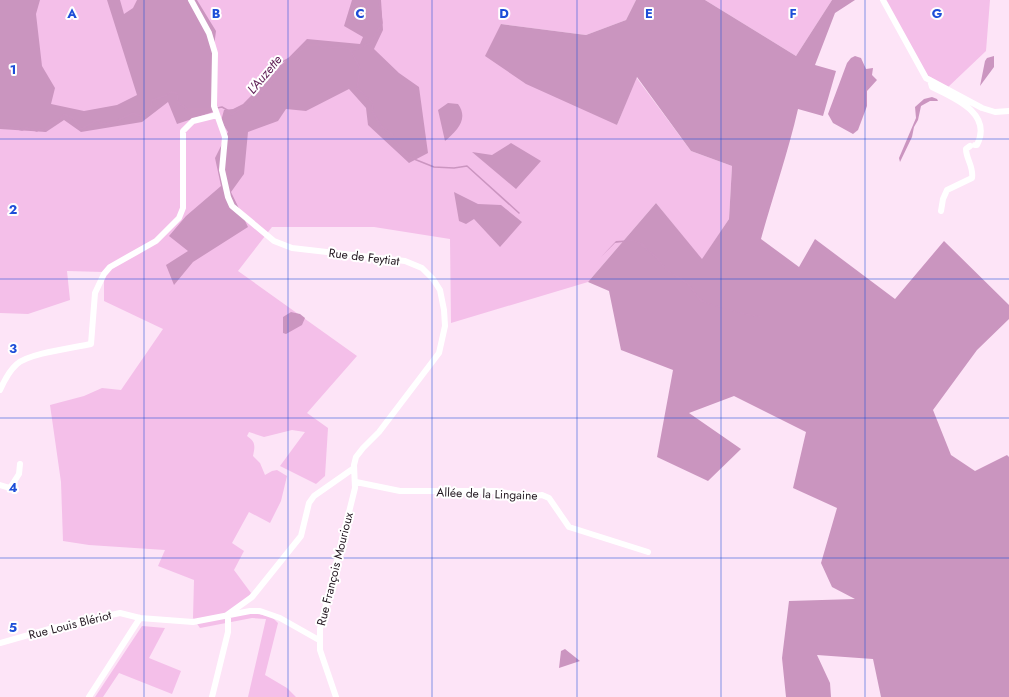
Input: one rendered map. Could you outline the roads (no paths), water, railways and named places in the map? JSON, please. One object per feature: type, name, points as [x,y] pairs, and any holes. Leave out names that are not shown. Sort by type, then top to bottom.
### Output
[{"type":"street","points":[[0,390],[6,377],[17,364],[27,358],[91,344],[95,293],[104,274],[110,267],[156,241],[179,218],[183,208],[183,131],[193,121],[216,111],[215,53],[209,33],[191,0]]},
{"type":"street","points":[[883,0],[926,78],[982,108],[995,112],[1009,111]]},
{"type":"street","points":[[930,80],[932,87],[976,113],[980,121],[980,140],[977,145],[972,145],[966,149],[973,172],[972,178],[947,190],[943,199],[941,211]]},
{"type":"street","name":"Rue de Feytiat","points":[[216,111],[225,137],[222,170],[228,197],[232,206],[274,241],[292,248],[405,261],[422,268],[433,278],[440,290],[444,310],[445,326],[439,353],[379,432],[358,454],[354,468]]},
{"type":"street","points":[[0,485],[10,488],[20,474],[20,464]]},
{"type":"street","points":[[212,697],[228,632],[226,617],[252,597],[301,536],[309,503],[314,496],[354,468]]},
{"type":"street","name":"Rue François Mourioux","points":[[336,697],[320,650],[319,640],[320,629],[356,482],[354,468]]},
{"type":"street","name":"Allée de la Lingaine","points":[[356,482],[400,491],[496,491],[530,497],[542,495],[549,498],[569,527],[648,552]]},
{"type":"street","name":"Rue Louis Blériot","points":[[0,643],[53,628],[120,613],[140,618],[193,622],[226,617],[250,611],[260,611],[280,618],[319,640]]},
{"type":"street","points":[[89,697],[140,618]]},
{"type":"waterway","name":"L'Auzette","points":[[217,108],[222,107],[229,111],[231,115],[254,99],[274,78],[282,62],[294,56],[307,45],[319,45],[324,48],[341,47],[354,50],[371,43],[382,23],[379,0]]},
{"type":"waterway","points":[[350,50],[360,68],[357,88],[373,103],[372,111],[382,127],[392,134],[404,155],[434,167],[454,168],[467,166],[519,213]]},
{"type":"waterway","name":"L'Auzette","points":[[0,125],[22,130],[27,128],[37,131],[40,129],[45,131],[54,122],[58,122],[64,114],[73,118],[81,129],[98,120],[100,123],[110,124],[133,113],[140,116],[149,110],[152,100],[165,96],[170,92],[177,93],[178,102],[187,109],[213,109]]}]
